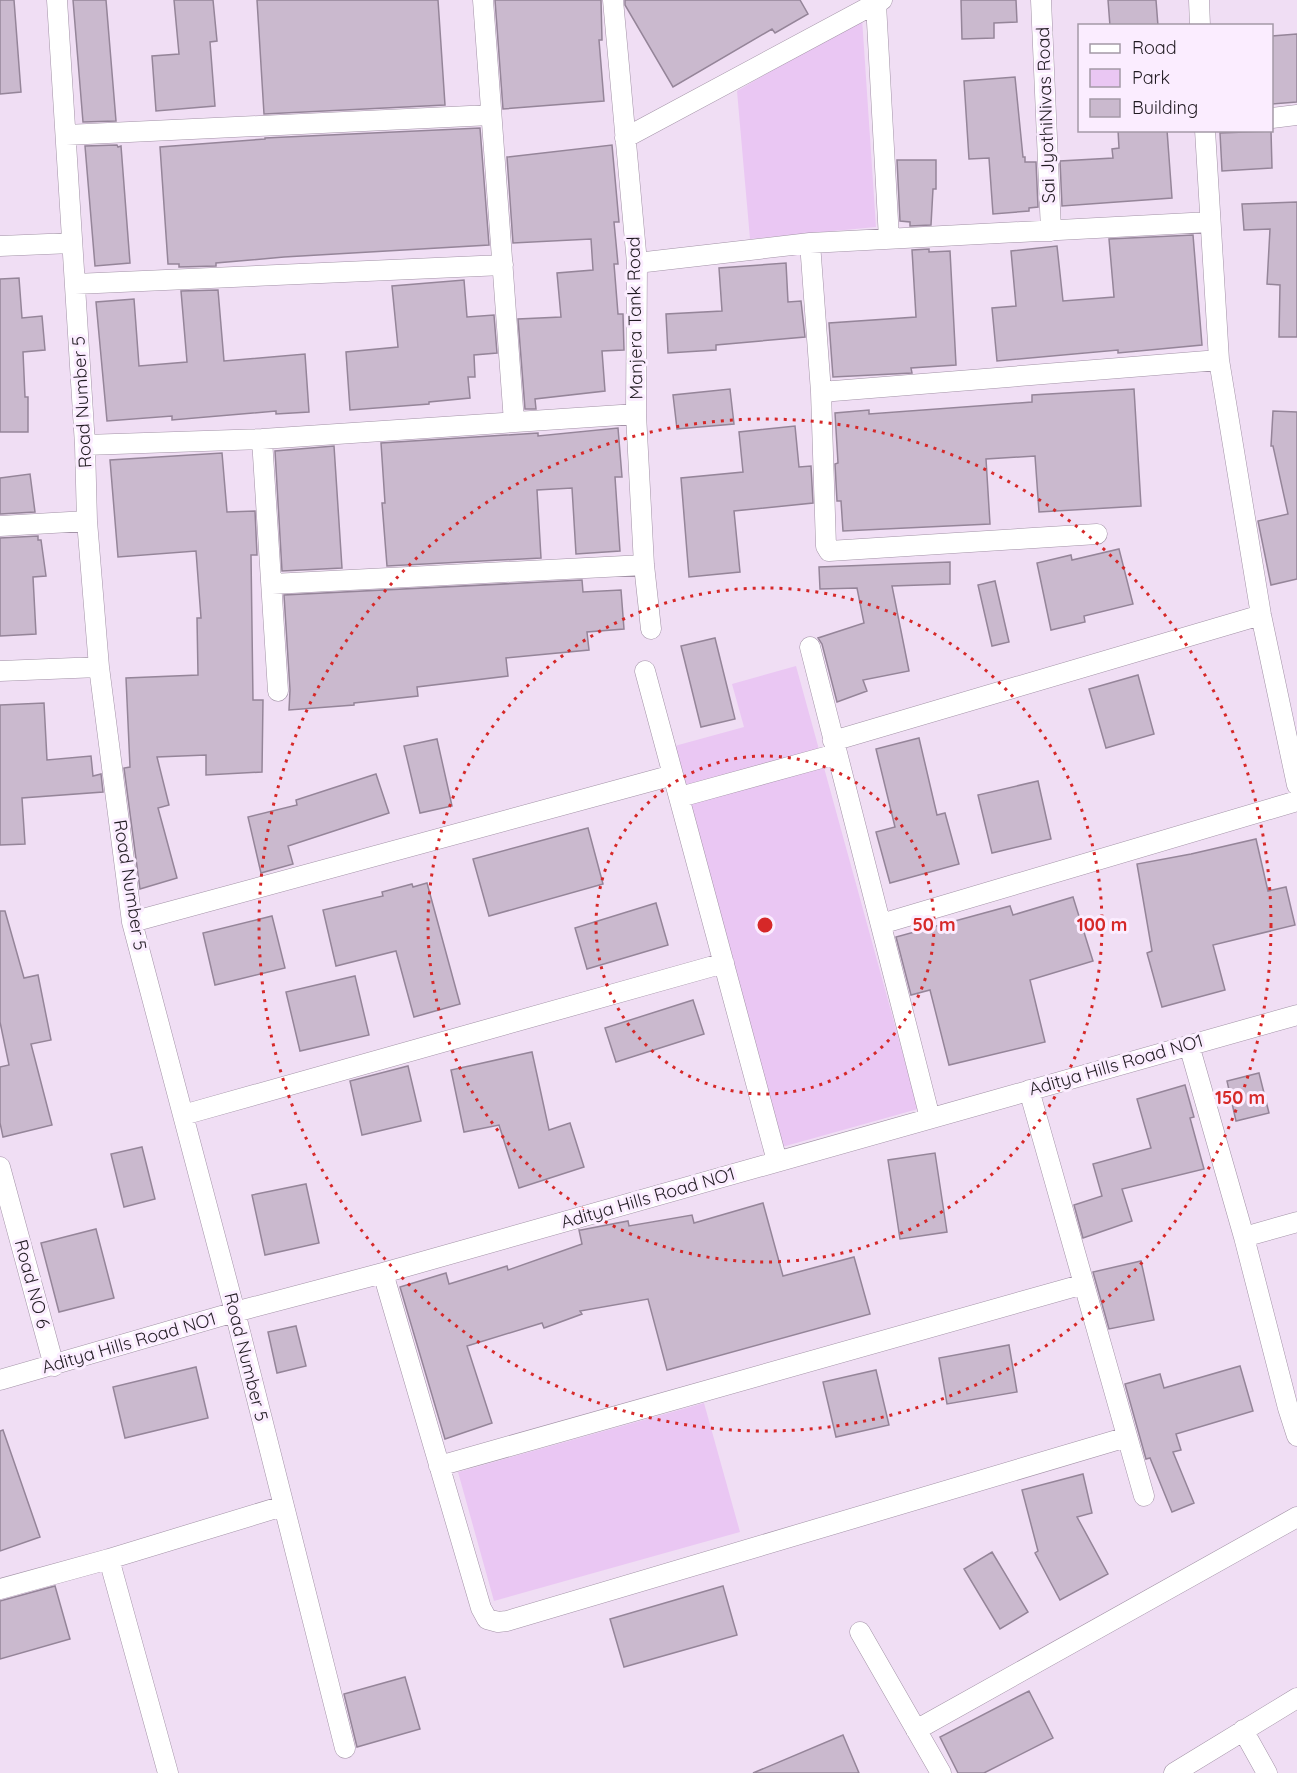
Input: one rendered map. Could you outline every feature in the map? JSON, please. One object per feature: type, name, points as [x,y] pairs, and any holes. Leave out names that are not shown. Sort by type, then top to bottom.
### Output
[{"type":"street","name":"Road Number 5","points":[[57,0],[85,445],[87,521],[99,667],[132,922],[235,1312],[345,1748]]},
{"type":"street","points":[[483,0],[514,422]]},
{"type":"street","name":"Manjera Tank Road","points":[[613,0],[637,263],[636,414],[644,565],[651,629]]},
{"type":"street","name":"Sai JyothiNivas Road","points":[[1041,0],[1051,231]]},
{"type":"street","points":[[1199,0],[1200,24]]},
{"type":"street","points":[[625,138],[879,2],[889,239]]},
{"type":"street","points":[[66,135],[491,115]]},
{"type":"street","points":[[1273,118],[1297,115]]},
{"type":"street","points":[[1205,132],[1219,360],[1261,615],[1297,785]]},
{"type":"street","points":[[637,263],[810,243],[1210,222]]},
{"type":"street","points":[[0,246],[72,243]]},
{"type":"street","points":[[810,243],[821,392],[826,546],[829,551],[1097,534]]},
{"type":"street","points":[[75,284],[502,265]]},
{"type":"street","points":[[821,392],[1219,360]]},
{"type":"street","points":[[85,445],[262,439],[636,414]]},
{"type":"street","points":[[262,439],[278,691]]},
{"type":"street","points":[[0,526],[87,521]]},
{"type":"street","points":[[272,584],[644,565]]},
{"type":"street","points":[[680,797],[1261,615]]},
{"type":"street","points":[[810,647],[930,1118]]},
{"type":"street","points":[[0,671],[99,667]]},
{"type":"street","points":[[645,671],[777,1161]]},
{"type":"street","points":[[132,922],[673,775]]},
{"type":"street","points":[[881,924],[1297,801]]},
{"type":"street","points":[[183,1115],[724,963]]},
{"type":"street","name":"Aditya Hills Road NO1","points":[[0,1380],[1297,1015]]},
{"type":"street","points":[[1189,1045],[1292,1407],[1297,1436]]},
{"type":"street","points":[[1029,1090],[1144,1496]]},
{"type":"street","name":"Road NO 6","points":[[0,1167],[54,1366]]},
{"type":"street","points":[[1244,1236],[1297,1222]]},
{"type":"street","points":[[383,1273],[481,1608],[488,1619],[498,1622],[1127,1437]]},
{"type":"street","points":[[439,1466],[1084,1284]]},
{"type":"street","points":[[0,1589],[109,1559],[283,1506]]},
{"type":"street","points":[[916,1730],[1297,1517]]},
{"type":"street","points":[[109,1559],[168,1773]]},
{"type":"street","points":[[861,1632],[941,1773]]},
{"type":"street","points":[[1174,1773],[1297,1698]]},
{"type":"street","points":[[1243,1730],[1267,1773]]},
{"type":"green space","points":[[862,18],[876,227],[750,239],[737,91]]},
{"type":"green space","points":[[796,666],[918,1109],[782,1147],[671,747],[744,727],[732,684]]},
{"type":"green space","points":[[704,1403],[740,1532],[494,1601],[458,1472]]},
{"type":"building","points":[[0,0],[14,0],[21,92],[0,94]]},
{"type":"building","points":[[73,0],[106,0],[116,121],[83,122]]},
{"type":"building","points":[[174,0],[213,0],[217,41],[210,42],[215,106],[156,111],[152,56],[179,54]]},
{"type":"building","points":[[257,0],[438,0],[445,105],[264,114]]},
{"type":"building","points":[[495,0],[601,0],[602,40],[599,40],[604,101],[503,109]]},
{"type":"building","points":[[625,0],[800,0],[808,14],[775,33],[772,29],[673,87],[625,5]]},
{"type":"building","points":[[961,0],[1016,0],[1017,22],[994,23],[994,38],[962,39]]},
{"type":"building","points":[[1108,0],[1156,0],[1158,24],[1110,24]]},
{"type":"building","points":[[1297,34],[1297,102],[1273,104],[1273,36]]},
{"type":"building","points":[[1015,77],[1023,157],[1025,157],[1025,162],[1036,162],[1038,207],[1029,208],[1029,211],[993,214],[989,158],[969,159],[964,81]]},
{"type":"building","points":[[480,128],[489,245],[284,257],[216,263],[216,266],[179,267],[179,264],[168,264],[160,147],[265,138]]},
{"type":"building","points":[[1118,132],[1167,132],[1172,198],[1062,206],[1060,161],[1113,158],[1112,149],[1119,148]]},
{"type":"building","points":[[1271,132],[1272,168],[1222,171],[1220,133]]},
{"type":"building","points":[[612,145],[619,222],[614,222],[618,264],[614,264],[618,314],[623,314],[624,350],[602,351],[605,391],[535,399],[536,409],[525,409],[518,319],[561,317],[557,273],[593,270],[591,239],[513,243],[507,157]]},
{"type":"building","points":[[85,146],[121,146],[130,263],[95,266]]},
{"type":"building","points":[[897,160],[936,160],[936,189],[933,189],[931,225],[910,226],[910,222],[900,221]]},
{"type":"building","points":[[1297,202],[1297,337],[1279,337],[1280,285],[1267,284],[1270,229],[1244,230],[1242,204]]},
{"type":"building","points":[[1193,235],[1202,345],[997,361],[992,308],[1016,306],[1011,251],[1057,246],[1063,301],[1114,297],[1109,239]]},
{"type":"building","points":[[929,249],[929,252],[950,251],[956,365],[911,368],[912,373],[833,377],[829,323],[916,317],[912,250]]},
{"type":"building","points":[[786,263],[788,302],[801,301],[805,337],[716,345],[716,350],[668,353],[666,314],[722,311],[719,268]]},
{"type":"building","points":[[19,278],[22,318],[42,316],[45,350],[23,352],[25,397],[28,397],[28,432],[0,432],[0,279]]},
{"type":"building","points":[[464,280],[467,317],[494,315],[497,353],[474,355],[475,377],[468,377],[470,398],[429,402],[429,404],[350,410],[346,352],[398,347],[392,286]]},
{"type":"building","points":[[218,290],[224,361],[305,354],[309,412],[276,414],[276,411],[172,420],[172,416],[107,421],[96,302],[134,299],[139,366],[187,362],[181,291]]},
{"type":"building","points":[[730,389],[734,424],[677,429],[673,395]]},
{"type":"building","points":[[1134,389],[1141,506],[1039,512],[1035,456],[986,459],[990,524],[843,531],[841,501],[837,501],[835,464],[838,463],[835,413],[869,410],[869,414],[1032,402],[1032,395]]},
{"type":"building","points":[[1273,411],[1297,412],[1297,579],[1271,585],[1258,521],[1288,514],[1273,446],[1271,446]]},
{"type":"building","points":[[795,426],[799,467],[811,466],[813,503],[734,511],[740,572],[689,577],[681,478],[743,472],[739,432]]},
{"type":"building","points":[[618,428],[622,477],[615,477],[620,551],[576,554],[572,488],[537,490],[541,558],[387,566],[382,503],[385,503],[381,443],[538,433],[538,436]]},
{"type":"building","points":[[334,446],[342,568],[282,571],[275,451]]},
{"type":"building","points":[[222,453],[227,512],[255,511],[257,555],[251,555],[253,700],[263,700],[262,772],[206,775],[206,755],[157,757],[169,805],[158,808],[177,878],[140,889],[124,768],[130,767],[126,678],[198,675],[197,618],[201,618],[196,551],[118,557],[110,460]]},
{"type":"building","points":[[30,474],[35,512],[0,514],[0,478]]},
{"type":"building","points":[[38,536],[38,540],[41,540],[46,576],[33,577],[36,634],[0,636],[0,538]]},
{"type":"building","points":[[1119,549],[1133,604],[1084,616],[1085,622],[1051,630],[1037,563],[1071,555],[1072,560]]},
{"type":"building","points":[[950,562],[950,584],[892,586],[909,671],[863,680],[867,691],[837,702],[822,644],[818,638],[864,623],[857,588],[820,589],[819,567]]},
{"type":"building","points":[[582,580],[583,592],[621,590],[624,629],[587,632],[589,650],[506,658],[508,676],[417,687],[418,696],[354,703],[354,705],[289,710],[290,690],[284,595]]},
{"type":"building","points":[[995,581],[1009,642],[992,646],[978,585]]},
{"type":"building","points":[[715,638],[735,719],[701,727],[681,646]]},
{"type":"building","points":[[1138,675],[1154,734],[1106,748],[1089,689]]},
{"type":"building","points":[[44,703],[47,760],[91,756],[93,776],[101,774],[103,792],[22,798],[25,844],[0,845],[0,705]]},
{"type":"building","points":[[919,738],[937,815],[945,813],[959,864],[890,883],[876,832],[895,827],[876,749]]},
{"type":"building","points":[[437,739],[452,806],[420,813],[404,746]]},
{"type":"building","points":[[376,774],[389,813],[288,846],[293,864],[261,873],[248,817],[297,805],[296,800]]},
{"type":"building","points":[[1038,781],[1051,839],[992,853],[978,795]]},
{"type":"building","points":[[588,828],[603,884],[489,916],[473,859]]},
{"type":"building","points":[[1256,839],[1268,891],[1286,887],[1295,925],[1213,945],[1225,990],[1162,1007],[1147,953],[1152,951],[1137,864]]},
{"type":"building","points":[[427,883],[460,1004],[414,1017],[396,951],[336,966],[323,910],[383,896],[382,892],[412,884],[413,887]]},
{"type":"building","points":[[1073,897],[1093,961],[1030,980],[1045,1042],[949,1065],[930,990],[911,995],[896,937],[1010,906],[1013,915]]},
{"type":"building","points":[[656,903],[668,945],[587,969],[575,928]]},
{"type":"building","points":[[0,911],[5,911],[24,978],[38,975],[51,1040],[31,1044],[52,1125],[3,1137],[0,1123],[0,1067],[9,1065],[0,1022]]},
{"type":"building","points":[[272,916],[285,968],[215,985],[203,933]]},
{"type":"building","points":[[355,976],[369,1035],[300,1051],[286,992]]},
{"type":"building","points":[[693,1000],[704,1034],[616,1062],[605,1028]]},
{"type":"building","points":[[532,1052],[549,1130],[570,1123],[584,1167],[519,1188],[499,1125],[464,1132],[451,1070]]},
{"type":"building","points":[[408,1066],[421,1121],[362,1135],[350,1081]]},
{"type":"building","points":[[1259,1073],[1269,1113],[1236,1121],[1227,1081]]},
{"type":"building","points":[[1185,1085],[1194,1117],[1190,1118],[1204,1169],[1122,1189],[1132,1221],[1083,1238],[1074,1205],[1102,1196],[1093,1164],[1151,1148],[1137,1099]]},
{"type":"building","points":[[142,1147],[155,1199],[124,1207],[111,1154]]},
{"type":"building","points":[[935,1153],[947,1232],[900,1239],[888,1160]]},
{"type":"building","points":[[306,1184],[319,1243],[265,1255],[252,1195]]},
{"type":"building","points":[[763,1203],[783,1276],[854,1257],[870,1314],[667,1370],[648,1299],[580,1311],[582,1314],[544,1328],[542,1323],[467,1346],[492,1423],[445,1439],[400,1287],[446,1273],[449,1284],[507,1266],[508,1270],[582,1244],[579,1230],[628,1221],[629,1226],[692,1215],[694,1223]]},
{"type":"building","points":[[96,1229],[114,1298],[59,1312],[41,1243]]},
{"type":"building","points":[[1141,1261],[1154,1320],[1109,1329],[1093,1272]]},
{"type":"building","points":[[296,1326],[306,1366],[277,1373],[268,1332]]},
{"type":"building","points":[[1009,1345],[1017,1392],[947,1404],[939,1358]]},
{"type":"building","points":[[1240,1366],[1253,1411],[1176,1434],[1181,1450],[1173,1452],[1194,1503],[1172,1512],[1150,1458],[1146,1459],[1125,1384],[1160,1374],[1164,1388]]},
{"type":"building","points":[[196,1367],[208,1418],[125,1438],[113,1387]]},
{"type":"building","points":[[876,1370],[889,1425],[836,1437],[823,1382]]},
{"type":"building","points":[[3,1430],[40,1537],[0,1551],[0,1431]]},
{"type":"building","points":[[1083,1474],[1092,1513],[1077,1517],[1108,1574],[1060,1600],[1035,1553],[1038,1551],[1022,1490]]},
{"type":"building","points":[[992,1552],[1028,1612],[1000,1629],[964,1569]]},
{"type":"building","points":[[55,1586],[70,1639],[0,1659],[0,1601]]},
{"type":"building","points":[[723,1586],[737,1635],[624,1667],[610,1619]]},
{"type":"building","points":[[405,1677],[420,1729],[357,1747],[344,1694]]},
{"type":"building","points":[[1029,1691],[1053,1738],[984,1773],[958,1773],[940,1737]]},
{"type":"building","points":[[843,1735],[859,1773],[753,1773]]}]
